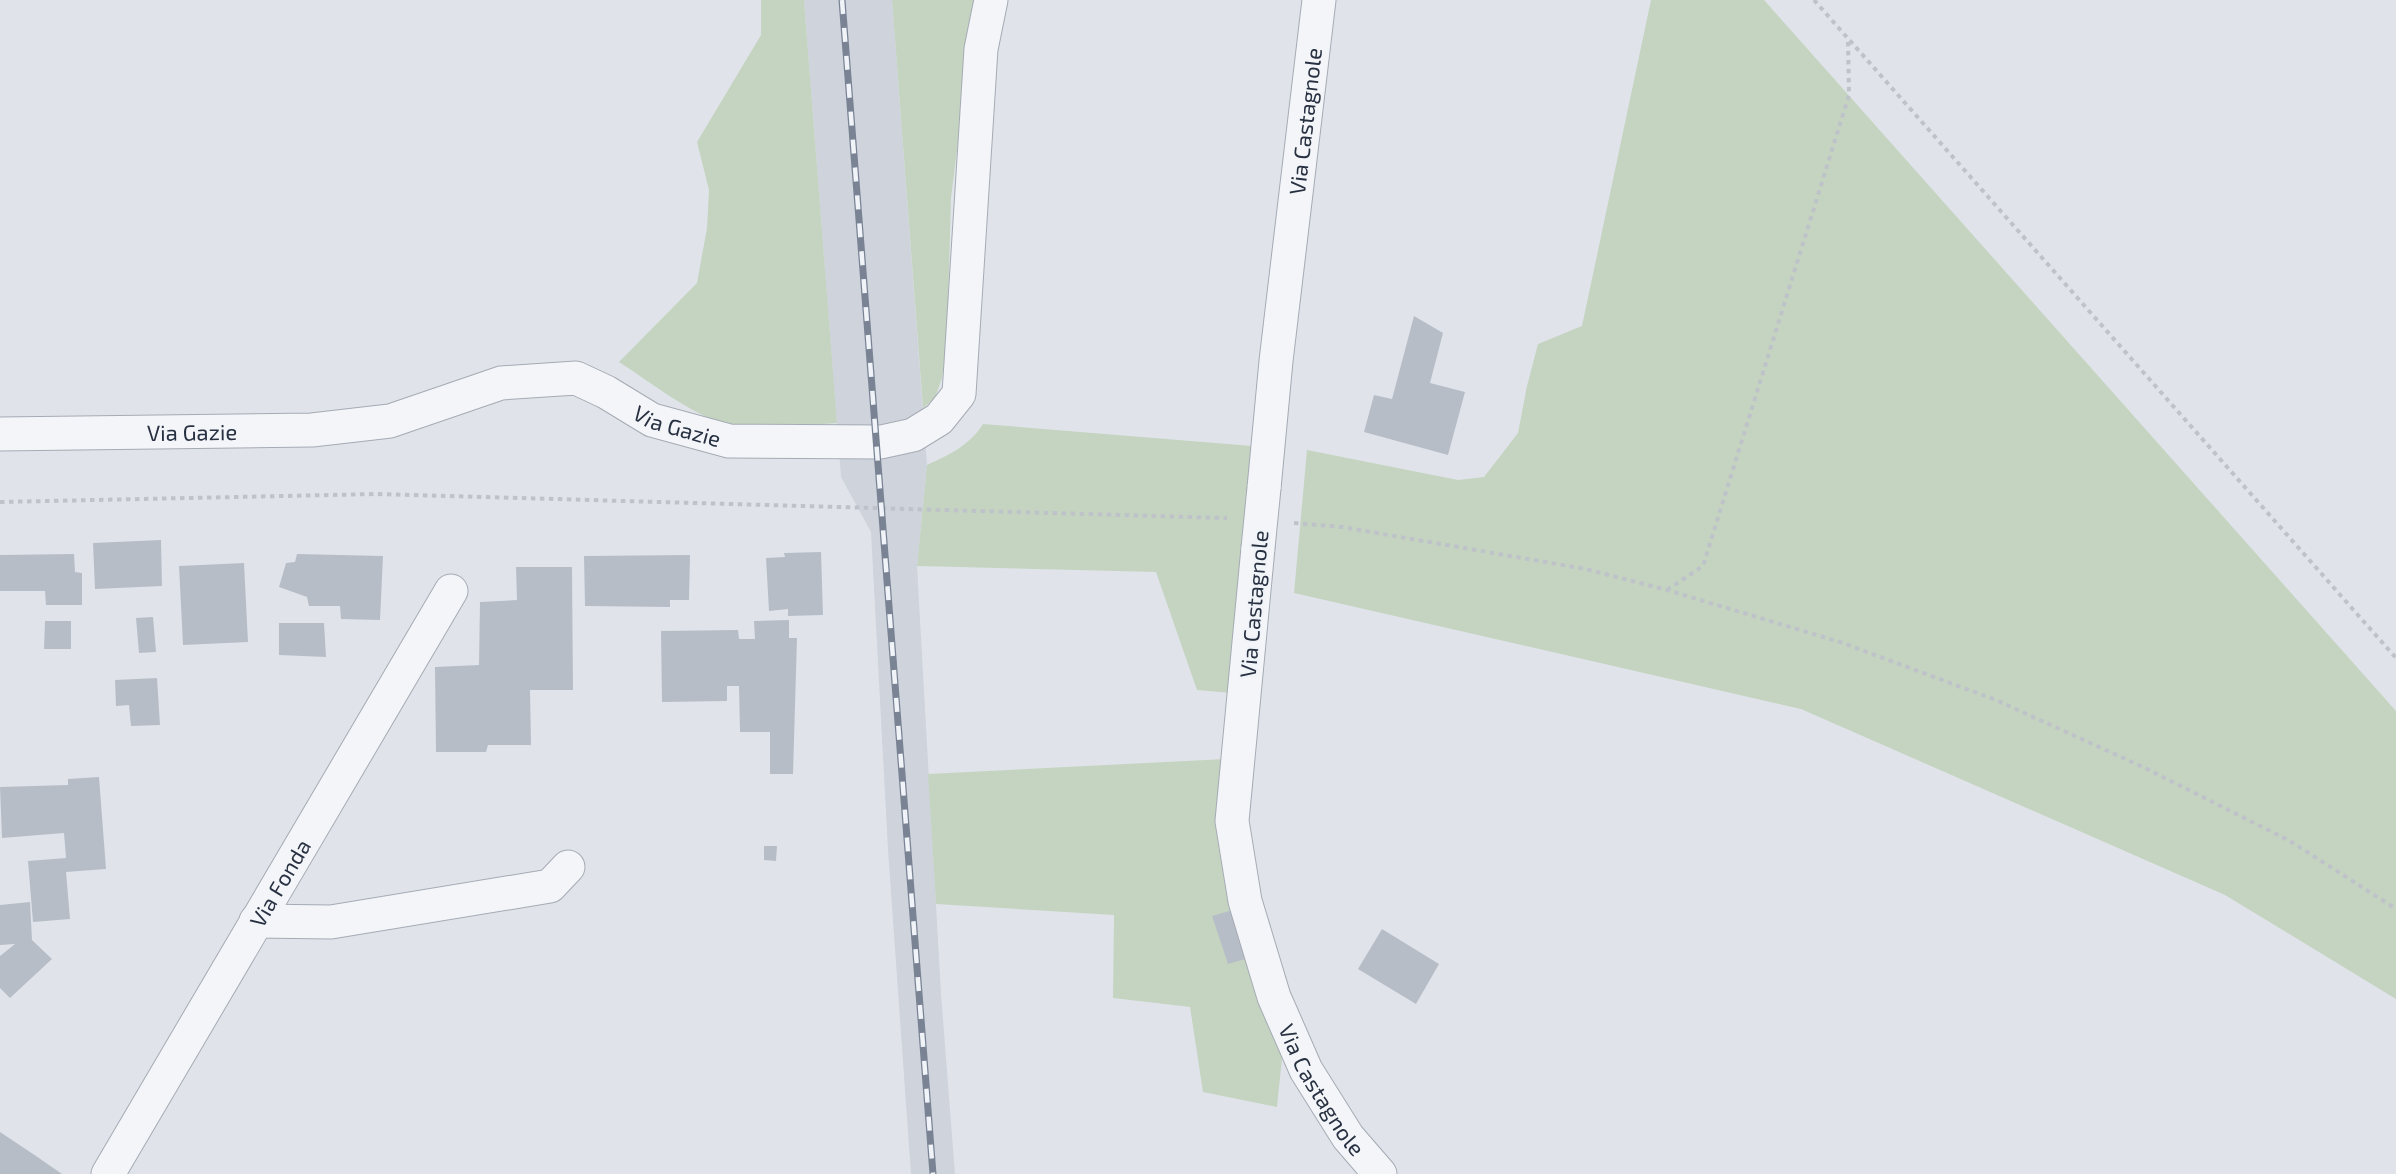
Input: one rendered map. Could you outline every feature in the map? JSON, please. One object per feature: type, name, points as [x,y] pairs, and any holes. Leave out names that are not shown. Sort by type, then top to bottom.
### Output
[{"type":"street","name":"Via Gazie","points":[[0,434],[312,430],[390,421],[501,383],[576,378],[606,392],[652,420],[729,441],[881,442],[914,435],[939,419],[959,394],[981,49],[992,0]]},
{"type":"street","name":"Via Castagnole","points":[[1319,0],[1276,361],[1232,821],[1245,901],[1274,998],[1306,1070],[1348,1137],[1380,1174]]},
{"type":"street","name":"Via Fonda","points":[[108,1174],[451,591]]},
{"type":"street","points":[[256,921],[331,922],[550,886],[568,867]]},
{"type":"path","points":[[1814,0],[2396,658]]},
{"type":"path","points":[[1667,590],[1703,566],[1848,95],[1848,38]]},
{"type":"path","points":[[0,502],[377,494],[1234,518]]},
{"type":"path","points":[[1288,522],[1342,527],[1586,569],[1667,590],[1840,642],[1996,700],[2143,767],[2290,841],[2396,909]]},
{"type":"shaded area","points":[[804,0],[892,0],[927,465],[917,566],[941,994],[955,1174],[911,1174],[888,850],[871,532],[841,477]]},
{"type":"green space","points":[[761,0],[804,0],[837,423],[765,427],[722,422],[684,405],[619,362],[697,283],[707,228],[709,190],[697,142],[761,35]]},
{"type":"green space","points":[[892,0],[981,0],[971,37],[951,198],[947,342],[942,378],[935,398],[923,408]]},
{"type":"green space","points":[[1651,0],[1764,0],[2396,711],[2396,999],[2225,895],[1801,709],[1294,593],[1307,450],[1458,480],[1484,477],[1518,433],[1538,344],[1582,326]]},
{"type":"green space","points":[[983,424],[1252,446],[1232,693],[1197,690],[1156,572],[917,566],[927,465],[965,444]]},
{"type":"green space","points":[[1225,759],[1232,906],[1282,1058],[1277,1107],[1203,1092],[1190,1007],[1113,998],[1114,915],[936,904],[928,774]]},
{"type":"building","points":[[1414,316],[1443,333],[1430,383],[1465,392],[1448,455],[1364,432],[1374,395],[1392,399]]},
{"type":"building","points":[[161,540],[162,586],[95,589],[93,543]]},
{"type":"building","points":[[821,552],[823,615],[788,616],[788,609],[769,611],[766,558],[785,557],[784,553]]},
{"type":"building","points":[[74,554],[75,572],[82,573],[82,605],[46,605],[45,591],[0,591],[0,555]]},
{"type":"building","points":[[297,554],[383,556],[380,620],[341,619],[340,606],[309,606],[307,597],[279,587],[286,563],[295,562]]},
{"type":"building","points":[[690,555],[689,600],[670,600],[670,607],[585,606],[584,556]]},
{"type":"building","points":[[244,563],[248,642],[183,645],[179,566]]},
{"type":"building","points":[[516,567],[572,567],[573,690],[530,690],[531,745],[488,745],[486,752],[436,752],[435,667],[479,665],[480,602],[517,600]]},
{"type":"building","points":[[153,617],[156,652],[139,653],[136,618]]},
{"type":"building","points":[[789,620],[789,638],[797,638],[793,774],[770,774],[770,732],[740,732],[739,686],[727,686],[727,701],[662,702],[661,631],[738,630],[739,639],[755,639],[754,621]]},
{"type":"building","points":[[45,621],[71,621],[71,649],[44,649]]},
{"type":"building","points":[[279,623],[324,623],[326,657],[279,655]]},
{"type":"building","points":[[157,678],[160,725],[131,726],[129,705],[116,706],[115,680]]},
{"type":"building","points":[[99,777],[106,869],[66,872],[70,919],[33,922],[28,861],[66,858],[64,833],[2,838],[0,787],[68,785],[68,779]]},
{"type":"building","points":[[764,846],[777,846],[776,861],[764,860]]},
{"type":"building","points":[[30,902],[32,940],[52,959],[10,998],[0,988],[0,956],[15,944],[0,945],[0,905]]},
{"type":"building","points":[[1233,910],[1249,958],[1228,964],[1212,916]]},
{"type":"building","points":[[1382,929],[1439,964],[1416,1004],[1358,969]]},
{"type":"building","points":[[0,1132],[36,1156],[62,1174],[0,1174]]},
{"type":"railway","points":[[842,0],[933,1174]]}]
